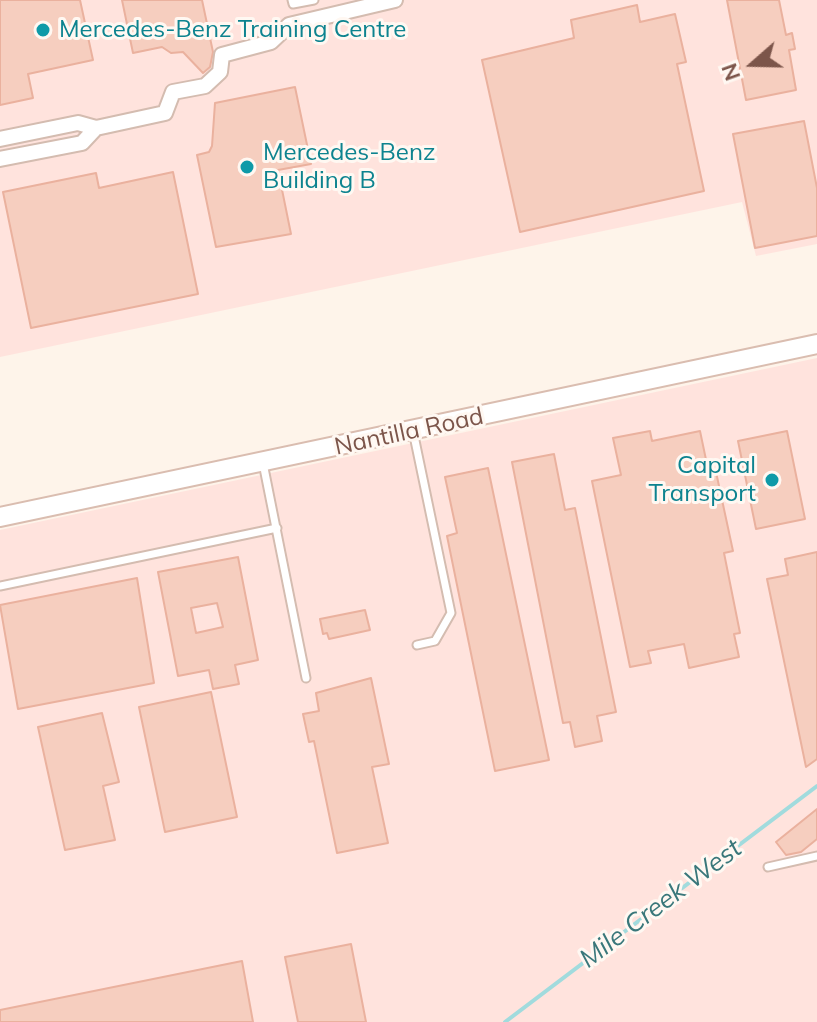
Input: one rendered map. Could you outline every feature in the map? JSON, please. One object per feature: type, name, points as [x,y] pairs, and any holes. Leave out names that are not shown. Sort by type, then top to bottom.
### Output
[{"type":"street","points":[[0,139],[78,123],[96,128],[165,113],[173,92],[205,86],[220,72],[222,55],[271,42],[289,25],[395,0]]},
{"type":"street","points":[[0,159],[82,143],[96,128]]},
{"type":"street","name":"Nantilla Road","points":[[0,517],[817,344]]},
{"type":"lane","points":[[292,0],[293,4],[314,0]]},
{"type":"lane","points":[[413,431],[451,613],[435,641],[417,645]]},
{"type":"lane","points":[[263,463],[306,678]]},
{"type":"lane","points":[[0,586],[277,528]]},
{"type":"lane","points":[[768,867],[817,856]]},
{"type":"shaded area","points":[[0,0],[817,0],[817,244],[756,256],[742,202],[0,357]]},
{"type":"shaded area","points":[[817,358],[817,1022],[0,1022],[0,530]]},
{"type":"building","name":"Mercedes-Benz Training Centre","points":[[0,0],[80,0],[93,60],[28,74],[33,98],[0,105]]},
{"type":"building","points":[[122,0],[202,0],[213,52],[210,67],[203,73],[183,52],[171,53],[162,47],[133,53]]},
{"type":"building","points":[[727,0],[779,0],[786,35],[792,33],[795,49],[789,50],[796,90],[746,100]]},
{"type":"building","points":[[637,5],[640,22],[675,14],[686,62],[677,64],[704,191],[520,232],[482,60],[574,38],[571,20]]},
{"type":"building","name":"Mercedes-Benz Building B","points":[[295,87],[311,164],[278,170],[291,234],[216,247],[197,155],[209,152],[212,146],[215,103]]},
{"type":"building","points":[[804,121],[817,188],[817,236],[755,248],[733,134]]},
{"type":"building","points":[[173,172],[198,294],[31,328],[3,192],[96,173],[99,188]]},
{"type":"building","points":[[650,431],[652,441],[700,431],[709,474],[716,472],[733,551],[724,553],[740,633],[734,634],[739,657],[689,668],[684,644],[648,651],[651,663],[630,667],[592,481],[621,475],[613,438]]},
{"type":"building","name":"Capital Transport","points":[[787,431],[805,519],[756,529],[738,441]]},
{"type":"building","points":[[554,454],[565,510],[575,508],[616,712],[597,716],[602,741],[575,747],[570,722],[563,723],[512,462]]},
{"type":"building","points":[[488,468],[549,760],[495,771],[447,536],[457,533],[445,477]]},
{"type":"building","points":[[817,552],[817,759],[806,767],[767,579],[788,575],[785,559]]},
{"type":"building","points":[[238,557],[258,660],[235,665],[239,684],[213,689],[209,670],[178,676],[158,572]],"holes":[[[217,603],[223,627],[196,633],[191,608]]]},
{"type":"building","points":[[137,578],[154,683],[18,709],[0,605]]},
{"type":"building","points":[[365,610],[370,630],[329,639],[327,633],[323,634],[320,619]]},
{"type":"building","points":[[371,678],[389,764],[372,767],[388,843],[337,853],[314,741],[309,742],[303,714],[319,711],[316,693]]},
{"type":"building","points":[[211,692],[237,817],[165,832],[139,707]]},
{"type":"building","points":[[102,713],[119,782],[103,786],[115,840],[65,850],[38,727]]},
{"type":"building","points":[[817,809],[817,839],[801,852],[786,855],[776,842]]},
{"type":"building","points":[[351,944],[366,1022],[298,1022],[285,957]]},
{"type":"building","points":[[242,961],[253,1022],[0,1022],[0,1010]]},
{"type":"waterway","name":"Mile Creek West","points":[[505,1022],[817,786]]},
{"type":"place","name":"Mercedes-Benz Training Centre","points":[[43,30]]},
{"type":"place","name":"Mercedes-Benz Building B","points":[[247,167]]},
{"type":"place","name":"Capital Transport","points":[[772,480]]}]
